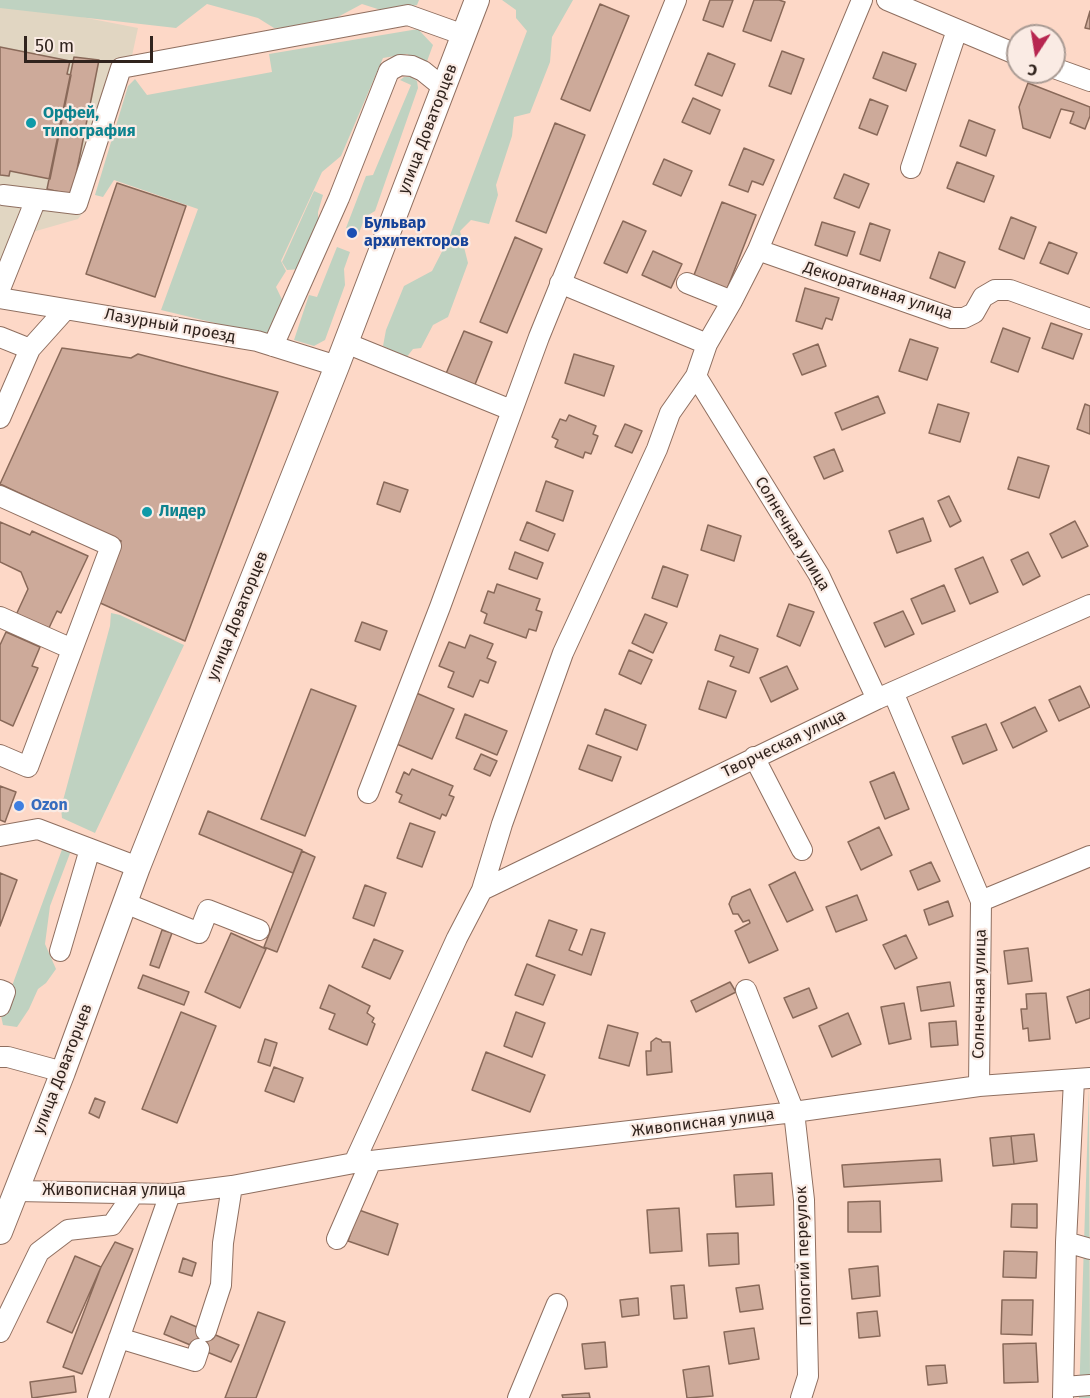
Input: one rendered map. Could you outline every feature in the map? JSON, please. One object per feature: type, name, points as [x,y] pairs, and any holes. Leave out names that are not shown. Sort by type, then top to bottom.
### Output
[{"type":"main road","name":"улица Доваторцев","points":[[1,1228],[63,1072],[138,867],[346,343],[477,0]]},
{"type":"street","points":[[368,793],[440,607],[560,283],[676,0]]},
{"type":"street","points":[[337,1239],[362,1162],[457,938],[482,890],[502,824],[563,653],[657,449],[670,414],[696,376],[707,344],[758,250],[862,0]]},
{"type":"street","points":[[886,0],[1006,50]]},
{"type":"street","points":[[3,195],[77,204],[121,68],[408,15],[464,35]]},
{"type":"street","points":[[911,168],[957,30]]},
{"type":"street","points":[[273,346],[339,198],[390,71],[400,65],[412,66],[423,71],[444,88]]},
{"type":"street","points":[[1066,72],[1090,81]]},
{"type":"street","points":[[0,289],[36,199]]},
{"type":"street","name":"Декоративная улица","points":[[758,250],[952,318],[964,318],[974,313],[983,297],[996,290],[1010,290],[1090,319]]},
{"type":"street","points":[[560,283],[707,344]]},
{"type":"street","points":[[687,283],[732,301]]},
{"type":"street","name":"Лазурный проезд","points":[[0,298],[257,341],[337,366]]},
{"type":"street","points":[[0,418],[30,349],[64,310]]},
{"type":"street","points":[[0,337],[30,349]]},
{"type":"street","points":[[346,343],[512,410]]},
{"type":"street","name":"Солнечная улица","points":[[696,376],[819,575],[885,696],[981,901],[979,1086]]},
{"type":"street","points":[[0,496],[111,546],[28,767],[0,755]]},
{"type":"street","name":"Творческая улица","points":[[482,890],[885,696],[1090,605]]},
{"type":"street","points":[[0,617],[72,649]]},
{"type":"street","points":[[754,758],[802,850]]},
{"type":"street","points":[[0,836],[38,829],[138,867]]},
{"type":"street","points":[[60,951],[90,849]]},
{"type":"street","points":[[981,901],[1090,856]]},
{"type":"street","points":[[125,903],[199,933],[208,910],[259,930]]},
{"type":"street","points":[[0,990],[5,992],[0,1006]]},
{"type":"street","name":"Пологий переулок","points":[[746,990],[794,1112],[804,1200],[808,1376],[801,1398]]},
{"type":"street","points":[[0,1057],[8,1057],[63,1072]]},
{"type":"street","name":"Живописная улица","points":[[17,1191],[170,1194],[232,1186],[362,1162],[794,1112],[979,1086],[1082,1079],[1066,1242],[1064,1392]]},
{"type":"street","points":[[119,1338],[195,1361],[222,1285],[224,1243],[232,1186]]},
{"type":"street","points":[[0,1332],[39,1252],[68,1230],[112,1225],[134,1193]]},
{"type":"street","points":[[98,1398],[170,1194]]},
{"type":"street","points":[[1066,1242],[1090,1249]]},
{"type":"street","points":[[518,1398],[557,1304]]},
{"type":"street","points":[[1064,1392],[1090,1384]]},
{"type":"shaded area","points":[[0,1],[138,28],[125,88],[85,210],[78,219],[29,233],[15,280],[0,276]]},
{"type":"green space","points":[[0,0],[419,0],[417,5],[387,12],[362,4],[321,26],[274,28],[258,18],[207,4],[176,28],[0,8]]},
{"type":"green space","points":[[502,0],[573,0],[552,37],[550,62],[530,113],[514,117],[512,136],[496,185],[498,195],[489,224],[471,220],[460,231],[468,263],[448,317],[433,325],[421,348],[413,349],[406,358],[383,346],[386,330],[404,286],[432,271],[449,238],[527,31],[516,18],[516,10]]},
{"type":"green space","points":[[418,29],[433,45],[426,64],[407,54],[383,58],[341,156],[322,172],[281,261],[286,271],[276,287],[286,308],[273,337],[161,310],[198,209],[114,180],[103,197],[95,195],[128,86],[135,79],[147,95],[272,72],[269,54]]},
{"type":"green space","points":[[404,77],[411,77],[417,81],[418,88],[375,211],[365,217],[359,233],[346,228],[366,176],[373,175],[411,85],[400,80]]},
{"type":"green space","points":[[314,191],[323,195],[318,212],[318,230],[300,269],[287,270],[282,262]]},
{"type":"green space","points":[[337,247],[350,252],[344,269],[345,285],[325,340],[314,346],[294,340],[309,295],[317,297]]},
{"type":"green space","points":[[111,613],[184,645],[95,833],[62,818],[61,808],[110,626]]},
{"type":"green space","points":[[64,844],[72,848],[50,906],[45,944],[56,969],[46,983],[38,989],[17,1027],[3,1025],[1,1016]]},
{"type":"green space","points":[[1089,1088],[1090,1398],[1079,1398]]},
{"type":"building","points":[[710,0],[733,0],[723,27],[703,20]]},
{"type":"building","points":[[754,0],[785,2],[771,41],[743,31]]},
{"type":"building","points":[[600,4],[629,16],[590,111],[561,99]]},
{"type":"building","points":[[1090,11],[1090,29],[1085,28]]},
{"type":"building","name":"Орфей, типография","points":[[0,47],[70,61],[67,74],[71,75],[50,179],[10,171],[9,176],[0,175]]},
{"type":"building","points":[[782,51],[804,59],[791,94],[769,86]]},
{"type":"building","points":[[883,52],[916,64],[906,91],[873,78]]},
{"type":"building","points":[[708,53],[735,64],[722,96],[695,85]]},
{"type":"building","points":[[74,57],[99,60],[72,195],[47,189]]},
{"type":"building","points":[[1028,84],[1031,84],[1090,107],[1090,116],[1085,129],[1070,123],[1074,112],[1061,109],[1050,138],[1023,128],[1019,107]]},
{"type":"building","points":[[693,98],[720,110],[710,134],[682,122]]},
{"type":"building","points":[[870,99],[888,106],[877,135],[859,128]]},
{"type":"building","points":[[969,120],[995,130],[986,156],[960,146]]},
{"type":"building","points":[[555,123],[585,135],[546,233],[516,221]]},
{"type":"building","points":[[744,148],[774,160],[763,185],[752,181],[748,192],[729,185]]},
{"type":"building","points":[[664,159],[692,171],[681,196],[653,184]]},
{"type":"building","points":[[957,162],[994,176],[984,202],[947,188]]},
{"type":"building","points":[[844,174],[869,184],[859,208],[834,198]]},
{"type":"building","points":[[117,183],[186,206],[155,297],[86,274]]},
{"type":"building","points":[[722,202],[756,215],[727,289],[694,275]]},
{"type":"building","points":[[1011,217],[1036,227],[1024,259],[999,249]]},
{"type":"building","points":[[623,221],[646,231],[627,273],[604,263]]},
{"type":"building","points":[[822,222],[855,232],[847,256],[815,245]]},
{"type":"building","points":[[870,223],[890,230],[880,261],[860,254]]},
{"type":"building","points":[[515,237],[542,249],[507,333],[480,322]]},
{"type":"building","points":[[1049,242],[1077,253],[1068,274],[1040,263]]},
{"type":"building","points":[[653,251],[682,264],[671,288],[642,275]]},
{"type":"building","points":[[939,252],[965,262],[955,288],[930,278]]},
{"type":"building","points":[[805,288],[839,298],[832,320],[826,318],[822,329],[796,321]]},
{"type":"building","points":[[1051,323],[1082,334],[1073,359],[1042,348]]},
{"type":"building","points":[[1003,328],[1030,338],[1018,372],[991,362]]},
{"type":"building","points":[[464,331],[492,342],[474,387],[445,376]]},
{"type":"building","points":[[910,339],[938,348],[927,380],[899,371]]},
{"type":"building","points":[[818,344],[826,366],[802,375],[793,354]]},
{"type":"building","name":"Лидер","points":[[62,348],[131,358],[138,354],[278,392],[185,641],[98,602],[121,541],[0,484]]},
{"type":"building","points":[[574,354],[614,366],[604,396],[565,383]]},
{"type":"building","points":[[878,396],[885,413],[842,430],[835,413]]},
{"type":"building","points":[[938,404],[969,413],[960,442],[929,433]]},
{"type":"building","points":[[1085,404],[1090,406],[1090,434],[1077,429]]},
{"type":"building","points":[[569,415],[596,426],[593,434],[598,436],[591,454],[585,452],[583,458],[555,447],[558,440],[552,437],[560,419],[566,421]]},
{"type":"building","points":[[625,424],[642,431],[632,453],[615,446]]},
{"type":"building","points":[[834,449],[843,471],[824,479],[814,457]]},
{"type":"building","points":[[1018,457],[1049,466],[1039,498],[1008,489]]},
{"type":"building","points":[[546,481],[573,491],[563,521],[536,511]]},
{"type":"building","points":[[384,482],[408,490],[400,512],[377,504]]},
{"type":"building","points":[[949,496],[961,521],[950,527],[938,501]]},
{"type":"building","points":[[923,518],[931,541],[897,553],[889,531]]},
{"type":"building","points":[[1075,521],[1088,546],[1062,558],[1050,534]]},
{"type":"building","points":[[0,522],[30,535],[32,531],[88,556],[61,613],[57,611],[48,630],[16,615],[28,589],[21,572],[0,562]]},
{"type":"building","points":[[527,522],[555,534],[548,551],[520,540]]},
{"type":"building","points":[[708,525],[741,536],[734,561],[701,550]]},
{"type":"building","points":[[515,552],[543,563],[537,579],[509,569]]},
{"type":"building","points":[[1028,552],[1040,576],[1023,585],[1011,560]]},
{"type":"building","points":[[983,557],[998,592],[970,604],[955,569]]},
{"type":"building","points":[[663,566],[688,575],[677,607],[652,598]]},
{"type":"building","points":[[497,584],[540,599],[536,610],[542,612],[536,631],[529,629],[526,638],[484,623],[487,614],[481,611],[488,591],[494,593]]},
{"type":"building","points":[[944,585],[955,611],[922,624],[911,599]]},
{"type":"building","points":[[789,604],[814,612],[800,646],[777,636]]},
{"type":"building","points":[[903,611],[914,634],[885,647],[874,623]]},
{"type":"building","points":[[645,614],[667,623],[653,653],[632,643]]},
{"type":"building","points":[[362,622],[387,631],[380,650],[355,641]]},
{"type":"building","points":[[6,632],[40,647],[32,666],[38,668],[13,726],[0,720],[0,645]]},
{"type":"building","points":[[470,635],[493,644],[487,658],[496,662],[488,683],[480,680],[473,697],[448,687],[454,672],[439,666],[449,642],[465,648]]},
{"type":"building","points":[[720,635],[758,649],[749,673],[730,666],[734,657],[715,650]]},
{"type":"building","points":[[629,650],[652,660],[641,684],[619,674]]},
{"type":"building","points":[[787,666],[798,689],[771,702],[760,678]]},
{"type":"building","points":[[708,681],[736,691],[726,718],[699,709]]},
{"type":"building","points":[[1080,686],[1090,707],[1059,721],[1049,700]]},
{"type":"building","points":[[311,689],[356,706],[305,836],[261,819]]},
{"type":"building","points":[[414,692],[454,709],[432,759],[392,742]]},
{"type":"building","points":[[1035,707],[1047,731],[1013,748],[1001,723]]},
{"type":"building","points":[[605,709],[646,725],[637,750],[596,734]]},
{"type":"building","points":[[465,714],[507,731],[497,755],[456,738]]},
{"type":"building","points":[[986,724],[997,750],[963,764],[952,737]]},
{"type":"building","points":[[588,745],[621,757],[612,781],[579,769]]},
{"type":"building","points":[[481,754],[497,761],[490,776],[474,769]]},
{"type":"building","points":[[412,769],[453,786],[449,795],[454,797],[446,816],[442,814],[440,819],[399,802],[402,795],[396,792],[404,772],[409,775]]},
{"type":"building","points":[[894,772],[909,809],[885,819],[870,782]]},
{"type":"building","points":[[0,786],[16,792],[5,822],[0,820]]},
{"type":"building","points":[[208,811],[302,850],[293,873],[199,834]]},
{"type":"building","points":[[410,823],[435,832],[422,867],[397,858]]},
{"type":"building","points":[[879,827],[892,855],[861,870],[848,842]]},
{"type":"building","points":[[302,851],[315,857],[277,952],[264,947]]},
{"type":"building","points":[[931,862],[940,881],[918,890],[910,871]]},
{"type":"building","points":[[795,872],[813,910],[787,922],[769,885]]},
{"type":"building","points":[[0,873],[17,880],[0,926]]},
{"type":"building","points":[[365,885],[386,893],[374,926],[353,918]]},
{"type":"building","points":[[750,889],[778,950],[749,963],[735,931],[750,923],[749,920],[743,922],[738,914],[733,914],[729,904],[732,897]]},
{"type":"building","points":[[857,895],[867,920],[836,932],[826,907]]},
{"type":"building","points":[[948,901],[953,916],[929,925],[924,910]]},
{"type":"building","points":[[549,920],[577,930],[569,950],[582,955],[591,929],[605,933],[591,975],[536,956]]},
{"type":"building","points":[[162,930],[172,933],[159,968],[150,965]]},
{"type":"building","points":[[231,933],[266,949],[240,1008],[205,992]]},
{"type":"building","points":[[906,935],[917,958],[895,969],[883,945]]},
{"type":"building","points":[[374,939],[403,951],[390,979],[362,967]]},
{"type":"building","points":[[1028,948],[1032,981],[1008,984],[1004,951]]},
{"type":"building","points":[[527,964],[555,975],[543,1005],[515,995]]},
{"type":"building","points":[[143,975],[189,992],[184,1005],[138,988]]},
{"type":"building","points":[[730,982],[736,992],[696,1012],[691,1001]]},
{"type":"building","points":[[950,982],[954,1006],[921,1011],[917,987]]},
{"type":"building","points":[[329,985],[370,1006],[367,1013],[374,1018],[372,1022],[375,1024],[367,1045],[329,1029],[335,1014],[320,1008]]},
{"type":"building","points":[[809,988],[817,1008],[793,1018],[784,998]]},
{"type":"building","points":[[1090,989],[1090,1018],[1076,1023],[1067,997]]},
{"type":"building","points":[[1046,993],[1050,1039],[1029,1041],[1028,1028],[1023,1029],[1021,1009],[1027,1009],[1026,994]]},
{"type":"building","points":[[904,1003],[911,1039],[889,1044],[881,1007]]},
{"type":"building","points":[[181,1012],[216,1026],[177,1123],[142,1109]]},
{"type":"building","points":[[516,1012],[545,1023],[532,1057],[504,1046]]},
{"type":"building","points":[[848,1013],[861,1044],[832,1057],[819,1026]]},
{"type":"building","points":[[956,1021],[958,1045],[931,1047],[929,1023]]},
{"type":"building","points":[[608,1025],[638,1033],[629,1066],[599,1058]]},
{"type":"building","points":[[656,1038],[662,1042],[670,1042],[672,1072],[647,1075],[646,1051],[651,1051],[651,1042]]},
{"type":"building","points":[[265,1039],[277,1043],[270,1066],[258,1062]]},
{"type":"building","points":[[486,1052],[545,1075],[530,1112],[472,1090]]},
{"type":"building","points":[[274,1067],[303,1078],[294,1102],[265,1091]]},
{"type":"building","points":[[95,1098],[105,1102],[99,1118],[89,1113]]},
{"type":"building","points":[[1034,1134],[1037,1161],[1014,1164],[1011,1136]]},
{"type":"building","points":[[1011,1136],[1014,1164],[993,1166],[990,1138]]},
{"type":"building","points":[[940,1159],[942,1181],[844,1187],[842,1165]]},
{"type":"building","points":[[772,1173],[774,1205],[736,1207],[734,1175]]},
{"type":"building","points":[[880,1201],[881,1232],[848,1232],[848,1202]]},
{"type":"building","points":[[1012,1204],[1037,1204],[1037,1228],[1011,1227]]},
{"type":"building","points":[[679,1208],[682,1251],[650,1253],[647,1210]]},
{"type":"building","points":[[359,1210],[398,1224],[388,1255],[348,1241]]},
{"type":"building","points":[[738,1233],[739,1264],[709,1266],[707,1234]]},
{"type":"building","points":[[115,1242],[133,1249],[82,1374],[63,1367],[101,1267]]},
{"type":"building","points":[[1004,1251],[1037,1252],[1036,1278],[1003,1277]]},
{"type":"building","points":[[75,1256],[101,1267],[72,1333],[47,1322]]},
{"type":"building","points":[[183,1258],[196,1263],[192,1276],[179,1272]]},
{"type":"building","points":[[878,1266],[880,1296],[852,1299],[849,1269]]},
{"type":"building","points":[[684,1285],[687,1318],[674,1319],[671,1286]]},
{"type":"building","points":[[759,1285],[763,1309],[740,1312],[736,1288]]},
{"type":"building","points":[[638,1298],[639,1315],[622,1317],[620,1300]]},
{"type":"building","points":[[1002,1300],[1033,1300],[1032,1335],[1001,1334]]},
{"type":"building","points":[[877,1311],[880,1336],[859,1338],[857,1313]]},
{"type":"building","points":[[258,1312],[285,1322],[256,1398],[225,1398]]},
{"type":"building","points":[[171,1316],[239,1345],[231,1362],[164,1334]]},
{"type":"building","points":[[754,1328],[759,1359],[729,1364],[724,1332]]},
{"type":"building","points":[[605,1342],[607,1367],[585,1369],[582,1344]]},
{"type":"building","points":[[1036,1343],[1038,1382],[1004,1383],[1003,1344]]},
{"type":"building","points":[[945,1365],[947,1383],[928,1385],[926,1366]]},
{"type":"building","points":[[709,1366],[713,1396],[687,1398],[683,1370]]},
{"type":"building","points":[[74,1376],[76,1392],[32,1398],[30,1382]]},
{"type":"building","points":[[589,1393],[590,1398],[563,1398],[562,1395]]},
{"type":"place","name":"Орфей, типография","points":[[31,123]]},
{"type":"place","name":"Бульвар архитекторов","points":[[352,233]]},
{"type":"place","name":"Лидер","points":[[147,512]]},
{"type":"place","name":"Ozon","points":[[19,806]]}]
